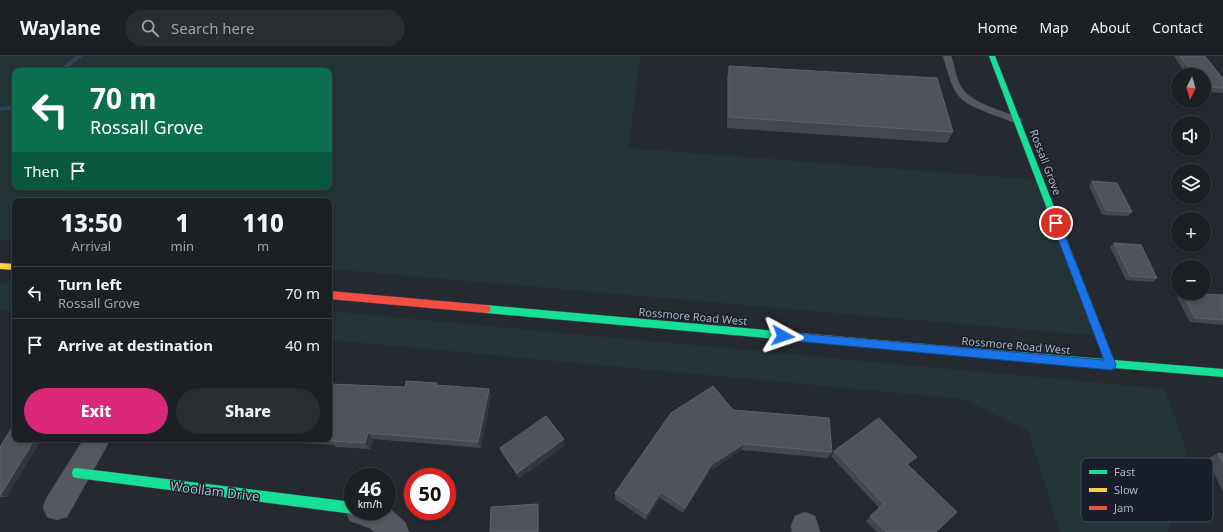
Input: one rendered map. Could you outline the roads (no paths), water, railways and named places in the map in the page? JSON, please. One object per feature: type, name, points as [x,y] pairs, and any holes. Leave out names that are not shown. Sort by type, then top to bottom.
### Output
[{"type":"main road","name":"Rossall Grove","points":[[992,56],[1111,365]]},
{"type":"main road","points":[[0,266],[12,267]]},
{"type":"main road","name":"Rossmore Road West","points":[[332,295],[1111,365],[1223,373]]},
{"type":"main road","name":"Woollam Drive","points":[[77,473],[344,507]]},
{"type":"street","points":[[57,506],[95,444]]},
{"type":"street","points":[[381,520],[395,532]]},
{"type":"lane","points":[[947,56],[961,94],[969,100],[1017,120]]},
{"type":"waterway","points":[[64,68],[80,56]]},
{"type":"waterway","points":[[0,109],[12,107]]}]
